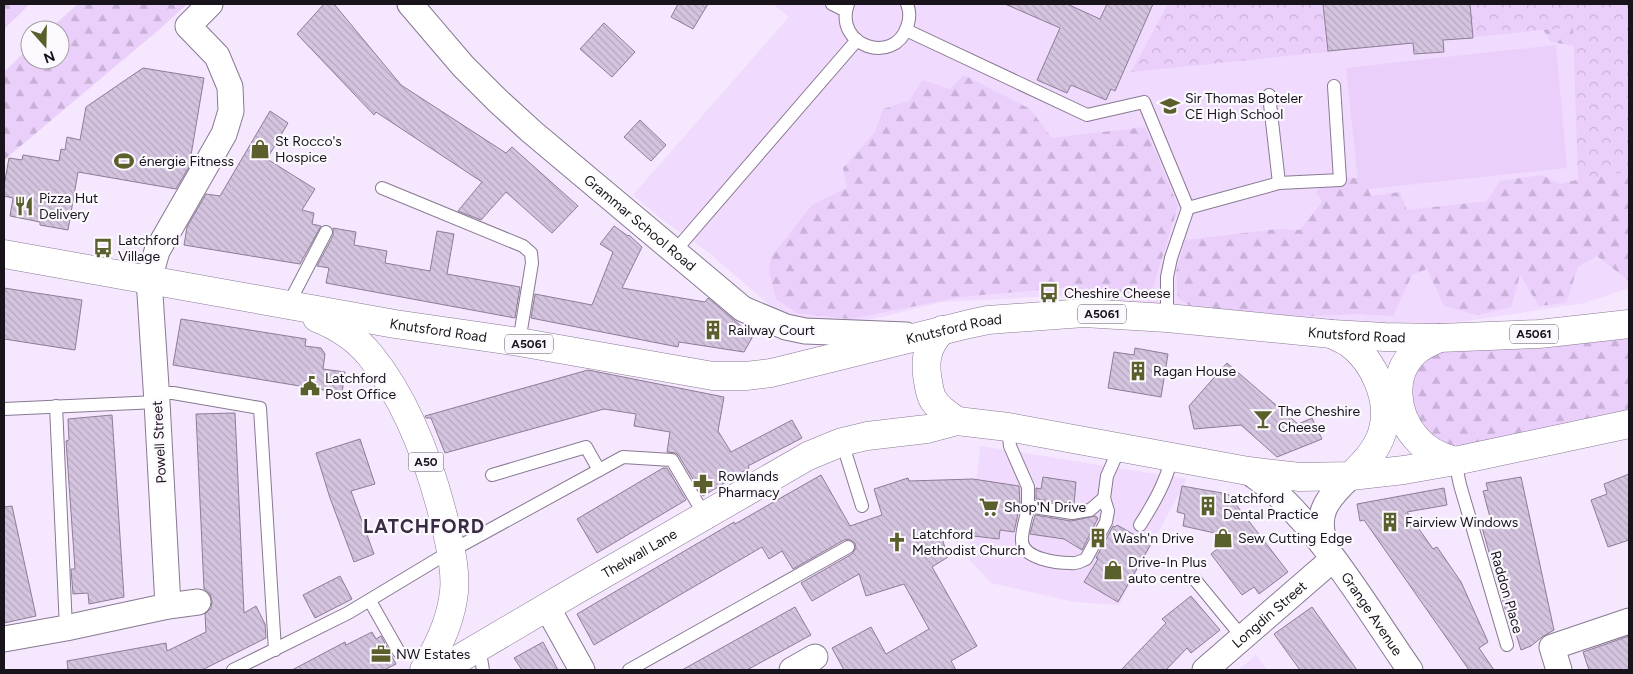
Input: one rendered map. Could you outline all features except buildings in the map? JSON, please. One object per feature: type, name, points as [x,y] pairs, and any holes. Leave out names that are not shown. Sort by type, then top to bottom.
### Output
[{"type":"highway","name":"Knutsford Road","points":[[4,254],[395,324],[518,342],[713,376],[746,376],[771,373],[988,320],[1084,313],[1167,318],[1332,334],[1385,337],[1439,338],[1539,334],[1629,324]]},
{"type":"highway","name":"Knutsford Road","points":[[288,305],[329,323],[351,336],[369,354],[389,381],[408,418],[425,458],[440,500],[451,550],[454,591],[450,615],[436,650],[424,670]]},
{"type":"highway","points":[[932,333],[933,339],[928,350],[926,364],[932,399],[942,410],[957,421]]},
{"type":"highway","name":"A5061","points":[[1332,334],[1350,344],[1364,358],[1375,375],[1385,408],[1385,422],[1382,435],[1364,464],[1351,476]]},
{"type":"highway","points":[[1439,338],[1415,352],[1404,366],[1398,380],[1398,395],[1401,411],[1415,437],[1440,456],[1455,461]]},
{"type":"highway","points":[[842,442],[957,421],[1008,427],[1248,471],[1300,476],[1351,476],[1404,470],[1455,461],[1629,424]]},
{"type":"highway","name":"Thelwall Lane","points":[[440,670],[481,659],[548,607],[808,456],[842,442]]},
{"type":"street","name":"Powell Street","points":[[168,606],[149,279],[157,251],[224,134],[231,111],[230,87],[217,56],[188,26],[210,4]]},
{"type":"street","name":"Grammar School Road","points":[[410,4],[463,66],[532,132],[743,309],[786,327],[805,331],[932,333]]},
{"type":"street","name":"Grange Avenue","points":[[1248,471],[1274,492],[1296,514],[1333,559],[1410,670]]},
{"type":"street","name":"Grange Avenue","points":[[1333,559],[1323,535],[1321,516],[1324,506],[1332,495],[1351,476]]},
{"type":"street","name":"Longdin Street","points":[[1205,670],[1333,559]]},
{"type":"street","points":[[4,639],[168,606],[198,602]]},
{"type":"street","points":[[548,607],[582,670]]},
{"type":"street","points":[[1559,670],[1552,647],[1629,621]]},
{"type":"street","points":[[792,670],[815,658]]},
{"type":"lane","points":[[832,4],[847,7],[846,22],[850,32],[865,46],[874,48],[884,47],[901,38],[910,20],[907,4]]},
{"type":"lane","points":[[906,30],[1087,115],[1144,102],[1188,208],[1170,258],[1167,277],[1167,318]]},
{"type":"lane","points":[[674,252],[857,40]]},
{"type":"lane","points":[[1188,208],[1279,183],[1340,180],[1334,86]]},
{"type":"lane","points":[[1269,94],[1279,183]]},
{"type":"lane","points":[[382,188],[523,246],[531,253],[532,263],[518,342]]},
{"type":"lane","points":[[288,305],[326,232]]},
{"type":"lane","points":[[4,409],[56,406],[173,394],[260,408],[275,650]]},
{"type":"lane","points":[[56,406],[66,628]]},
{"type":"lane","points":[[1008,427],[1010,446],[1028,487],[1028,506],[1022,541],[1030,555],[1038,558],[1072,564],[1086,559],[1106,522],[1108,511],[1104,498],[1107,476],[1120,447]]},
{"type":"lane","points":[[842,442],[862,506]]},
{"type":"lane","points":[[492,475],[586,447],[599,470]]},
{"type":"lane","points":[[233,670],[370,601],[451,550],[624,457],[672,460],[705,516]]},
{"type":"lane","points":[[1140,526],[1156,500],[1168,474],[1172,457]]},
{"type":"lane","name":"Raddon Place","points":[[1455,461],[1460,485],[1507,645]]},
{"type":"lane","points":[[1028,506],[1072,513],[1090,510],[1104,498]]},
{"type":"lane","points":[[629,670],[848,547]]},
{"type":"lane","points":[[1196,581],[1242,638]]},
{"type":"lane","points":[[370,601],[399,652]]},
{"type":"shaded area","name":"Sir Thomas Boteler CE High School","points":[[773,4],[1629,4],[1629,288],[1585,303],[1420,328],[1055,296],[942,302],[857,323],[819,321],[781,315],[708,252],[663,220],[633,195],[789,17]]},
{"type":"shaded area","points":[[980,446],[1187,479],[1119,605],[1075,602],[991,583],[968,558]]},
{"type":"shaded area","points":[[1256,655],[1267,670],[1238,670]]},
{"type":"green space","points":[[4,4],[30,4],[4,29]]},
{"type":"green space","points":[[78,4],[187,4],[4,160],[4,72],[20,57],[20,70],[70,70],[70,20],[60,20]]},
{"type":"green space","points":[[1168,4],[1629,4],[1629,171],[1578,181],[1573,27],[1131,72]]},
{"type":"green space","points":[[1629,4],[1629,281],[1597,256],[1578,267],[1566,303],[1539,306],[1520,275],[1511,307],[1478,315],[1444,306],[1427,269],[1412,275],[1393,316],[1360,314],[1264,318],[1200,312],[1178,298],[1176,272],[1185,240],[1278,229],[1300,230],[1322,202],[1316,192],[1332,178],[1364,178],[1371,196],[1400,192],[1407,210],[1487,201],[1500,181],[1542,175],[1560,184],[1585,178],[1576,46],[1551,42],[1541,26]]},
{"type":"green space","points":[[1556,45],[1567,168],[1359,190],[1346,68]]},
{"type":"green space","points":[[964,75],[1030,109],[1052,138],[1145,127],[1178,206],[1151,294],[1061,288],[961,297],[850,319],[797,313],[776,299],[769,271],[771,257],[812,205],[847,188],[843,168],[875,132],[883,109],[909,101],[922,80],[950,89]]},
{"type":"green space","points":[[1629,319],[1629,424],[1455,461],[1415,437],[1404,366],[1415,352]]},
{"type":"place","name":"Sir Thomas Boteler CE High School","points":[[1170,106]]},
{"type":"place","name":"St Rocco's Hospice","points":[[260,149]]},
{"type":"place","name":"énergie Fitness","points":[[124,161]]},
{"type":"place","name":"Pizza Hut Delivery","points":[[24,206]]},
{"type":"place","name":"Latchford Village","points":[[103,248]]},
{"type":"place","name":"Cheshire Cheese","points":[[1049,293]]},
{"type":"place","name":"Railway Court","points":[[713,330]]},
{"type":"place","name":"Ragan House","points":[[1138,371]]},
{"type":"place","name":"Latchford Post Office","points":[[310,386]]},
{"type":"place","name":"The Cheshire Cheese","points":[[1263,419]]},
{"type":"place","name":"Rowlands Pharmacy","points":[[703,484]]},
{"type":"place","name":"Latchford Dental Practice","points":[[1208,506]]},
{"type":"place","name":"Shop'N Drive","points":[[989,507]]},
{"type":"place","name":"Fairview Windows","points":[[1390,522]]},
{"type":"place","name":"Wash'n Drive","points":[[1098,538]]},
{"type":"place","name":"Sew Cutting Edge","points":[[1223,538]]},
{"type":"place","name":"Latchford Methodist Church","points":[[897,542]]},
{"type":"place","name":"Drive-In Plus auto centre","points":[[1113,570]]},
{"type":"place","name":"NW Estates","points":[[381,654]]},
{"type":"district","name":"LATCHFORD","points":[[424,526]]}]
